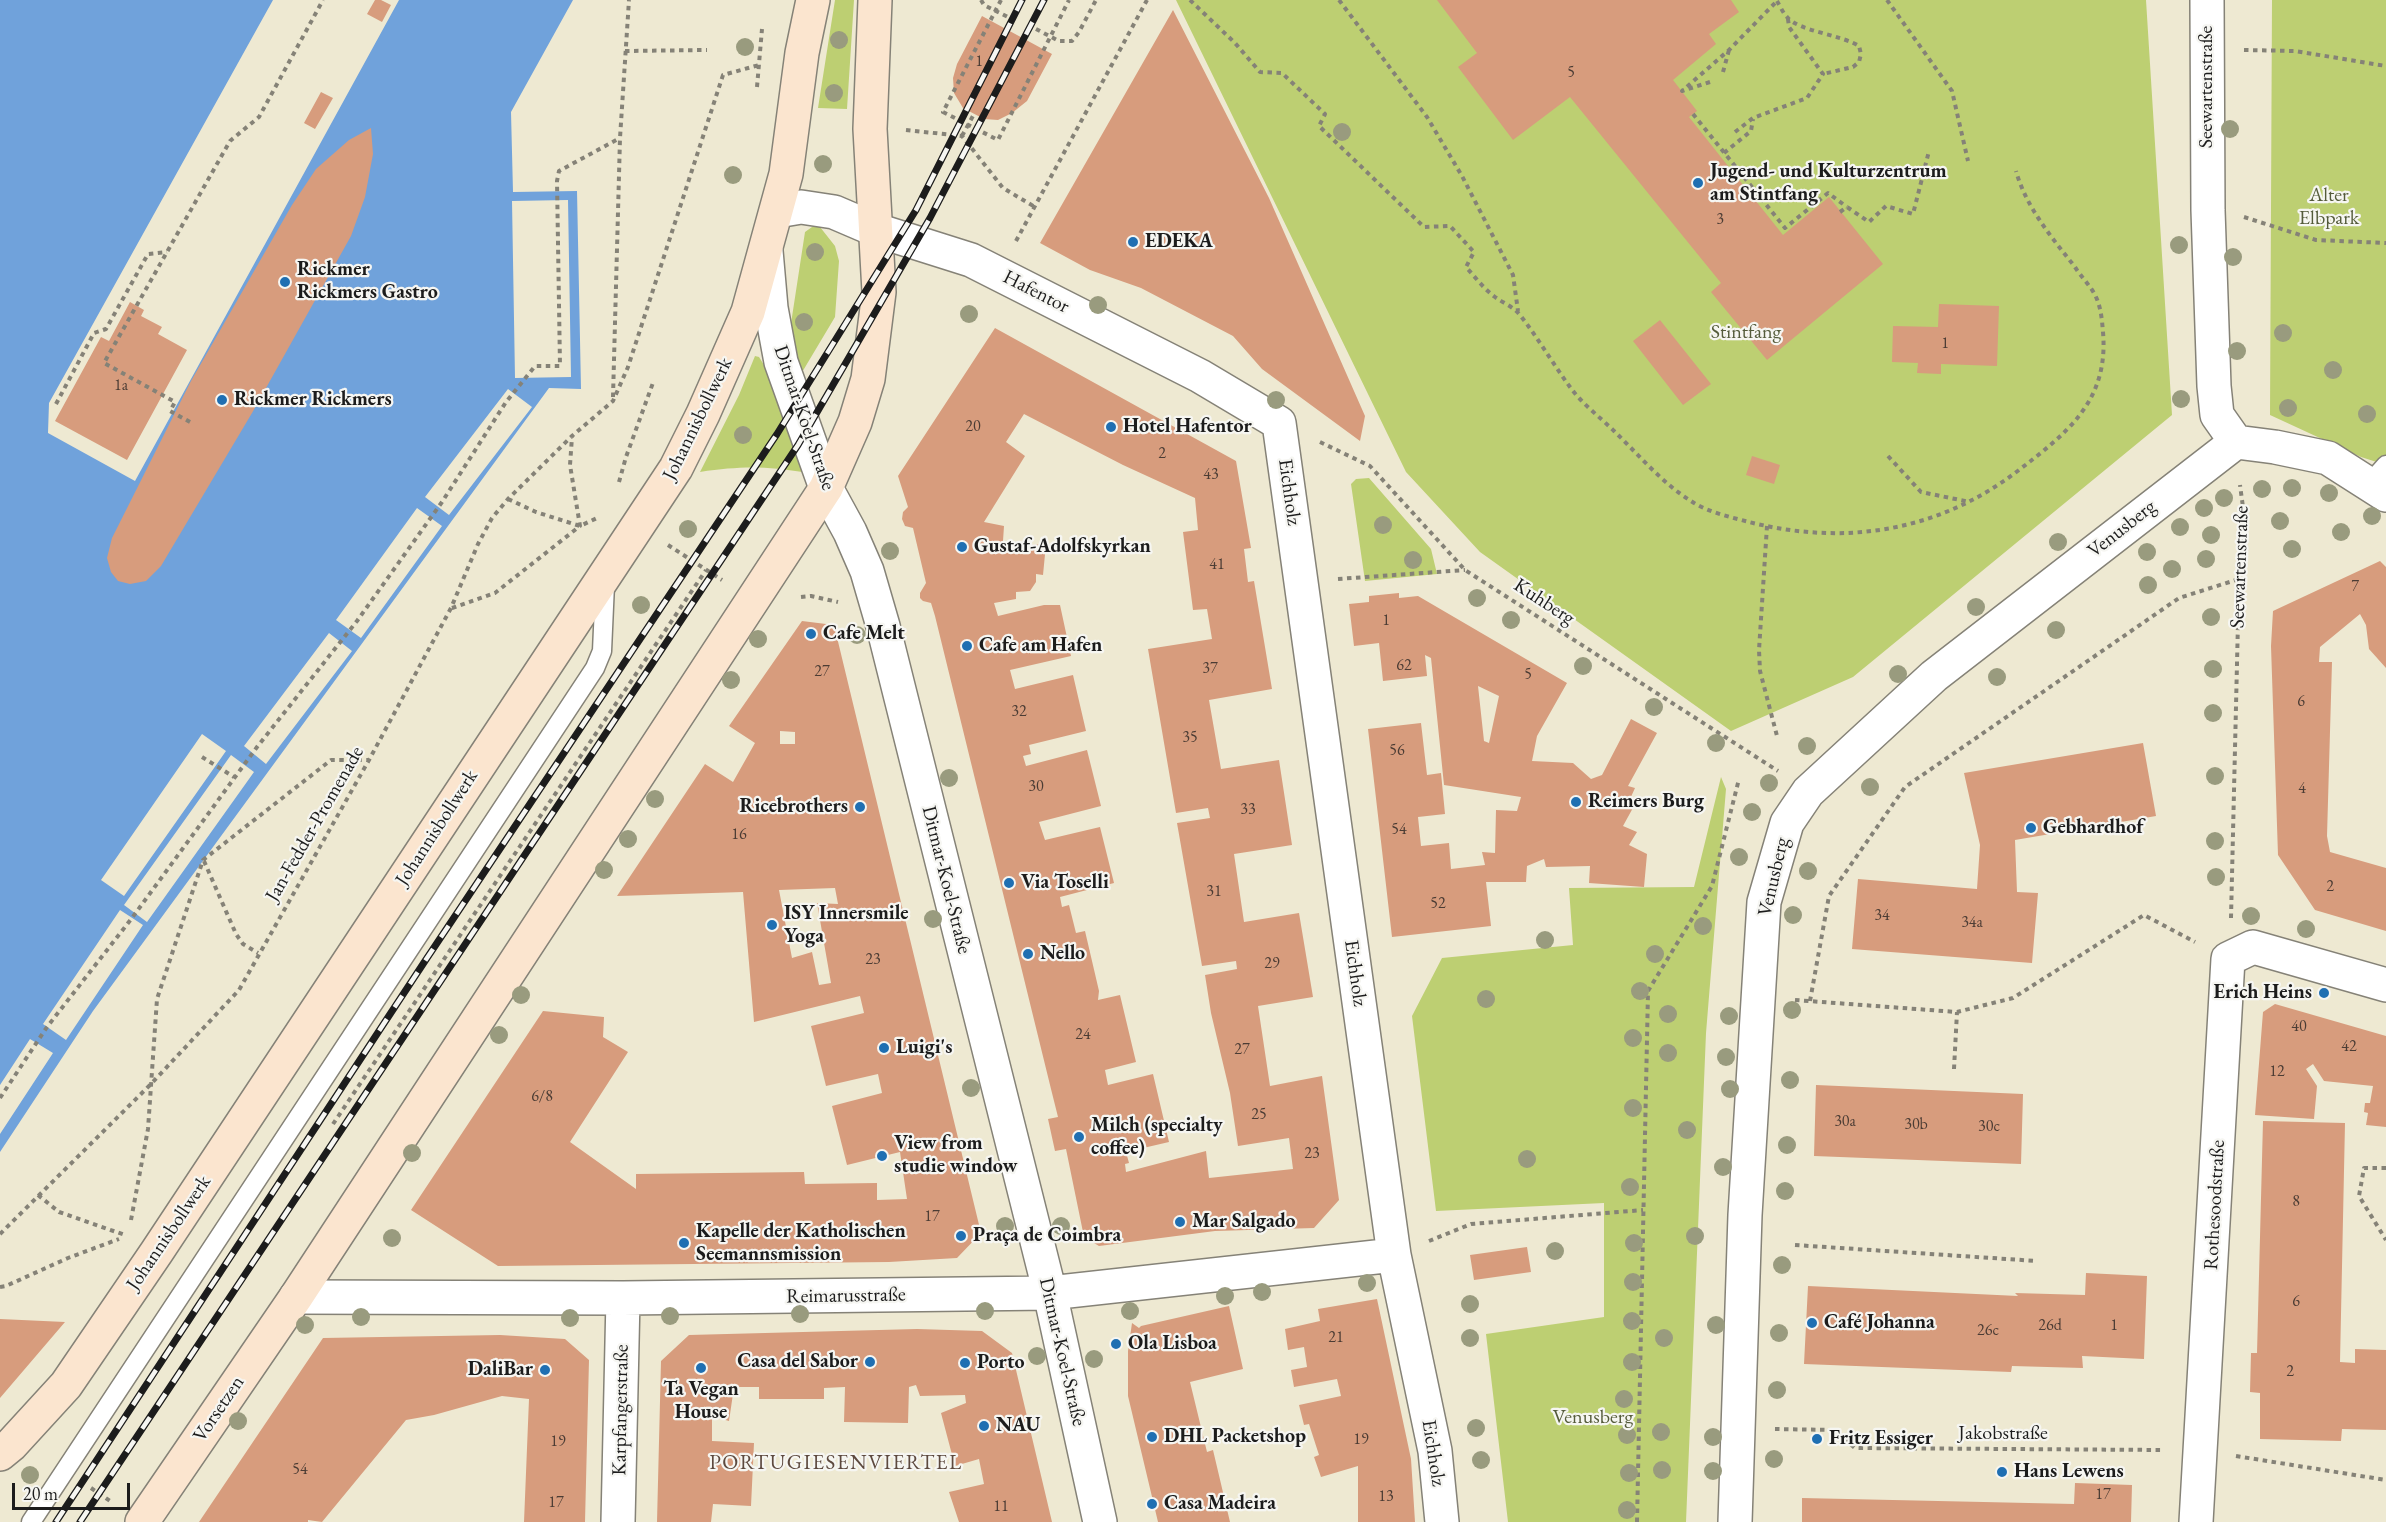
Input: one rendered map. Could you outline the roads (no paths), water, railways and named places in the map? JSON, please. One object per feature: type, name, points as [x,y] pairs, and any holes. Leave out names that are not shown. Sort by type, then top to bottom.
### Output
[{"type":"main road","name":"Johannisbollwerk","points":[[0,1454],[66,1385],[242,1124],[666,484],[704,414],[748,312],[777,211],[793,128],[802,53],[813,0]]},
{"type":"main road","points":[[296,1297],[825,488],[855,422],[868,379],[879,292],[870,129],[875,0]]},
{"type":"main road","name":"Vorsetzen","points":[[142,1522],[296,1297]]},
{"type":"street","name":"Seewartenstraße","points":[[2207,0],[2208,210],[2215,396],[2217,415],[2236,442]]},
{"type":"street","name":"Hafentor","points":[[777,211],[791,207],[825,210],[843,215],[876,230],[971,260],[1200,376],[1279,423]]},
{"type":"street","name":"Ditmar-Koel-Straße","points":[[766,249],[772,316],[781,362],[825,488],[850,532],[863,561],[883,627],[1050,1293],[1100,1522]]},
{"type":"street","name":"Eichholz","points":[[1279,423],[1394,1255],[1435,1451],[1442,1522]]},
{"type":"street","points":[[2236,442],[2328,458],[2380,481]]},
{"type":"street","name":"Venusberg","points":[[1735,1522],[1745,1215],[1764,902],[1787,823],[1808,792],[1934,676],[2236,442]]},
{"type":"street","name":"Rothesoodstraße","points":[[2196,1522],[2228,959],[2253,947],[2386,985]]},
{"type":"street","name":"Reimarusstraße","points":[[296,1297],[623,1299],[1050,1293],[1394,1255]]},
{"type":"street","name":"Karpfangerstraße","points":[[618,1522],[623,1299]]},
{"type":"lane","points":[[31,1522],[595,668],[602,651],[605,573]]},
{"type":"water","points":[[0,0],[573,0],[511,112],[513,192],[577,191],[581,389],[549,388],[93,1011],[0,1152]]},
{"type":"railway","points":[[56,1522],[425,961],[777,434],[916,210],[1022,0]]},
{"type":"railway","points":[[80,1522],[798,445],[930,218],[1044,0]]},
{"type":"place","name":"Jugend- und Kulturzentrum am Stintfang","points":[[1698,183]]},
{"type":"place","name":"EDEKA","points":[[1133,242]]},
{"type":"place","name":"Rickmer Rickmers Gastro","points":[[285,282]]},
{"type":"place","name":"Rickmer Rickmers","points":[[222,400]]},
{"type":"place","name":"Hotel Hafentor","points":[[1111,427]]},
{"type":"place","name":"Gustaf-Adolfskyrkan","points":[[962,547]]},
{"type":"place","name":"Cafe Melt","points":[[811,634]]},
{"type":"place","name":"Cafe am Hafen","points":[[967,646]]},
{"type":"place","name":"Reimers Burg","points":[[1576,802]]},
{"type":"place","name":"Ricebrothers","points":[[860,807]]},
{"type":"place","name":"Gebhardhof","points":[[2031,828]]},
{"type":"place","name":"Via Toselli","points":[[1009,883]]},
{"type":"place","name":"ISY Innersmile Yoga","points":[[772,925]]},
{"type":"place","name":"Nello","points":[[1028,954]]},
{"type":"place","name":"Erich Heins","points":[[2324,993]]},
{"type":"place","name":"Luigi's","points":[[884,1048]]},
{"type":"place","name":"Milch (specialty coffee)","points":[[1079,1137]]},
{"type":"place","name":"View from studie window","points":[[882,1156]]},
{"type":"place","name":"Mar Salgado","points":[[1180,1222]]},
{"type":"place","name":"Praça de Coimbra","points":[[961,1236]]},
{"type":"place","name":"Kapelle der Katholischen Seemannsmission","points":[[684,1243]]},
{"type":"place","name":"Café Johanna","points":[[1812,1323]]},
{"type":"place","name":"Ola Lisboa","points":[[1116,1344]]},
{"type":"place","name":"Casa del Sabor","points":[[870,1362]]},
{"type":"place","name":"Porto","points":[[965,1363]]},
{"type":"place","name":"Ta Vegan House","points":[[701,1368]]},
{"type":"place","name":"DaliBar","points":[[545,1370]]},
{"type":"place","name":"NAU","points":[[984,1426]]},
{"type":"place","name":"DHL Packetshop","points":[[1152,1437]]},
{"type":"place","name":"Fritz Essiger","points":[[1817,1439]]},
{"type":"place","name":"Hans Lewens","points":[[2002,1472]]},
{"type":"place","name":"Casa Madeira","points":[[1152,1504]]},
{"type":"district","name":"PORTUGIESENVIERTEL","points":[[836,1463]]},
{"type":"park label","name":"Alter Elbpark","points":[[2329,208]]},
{"type":"park label","name":"Stintfang","points":[[1746,333]]}]
